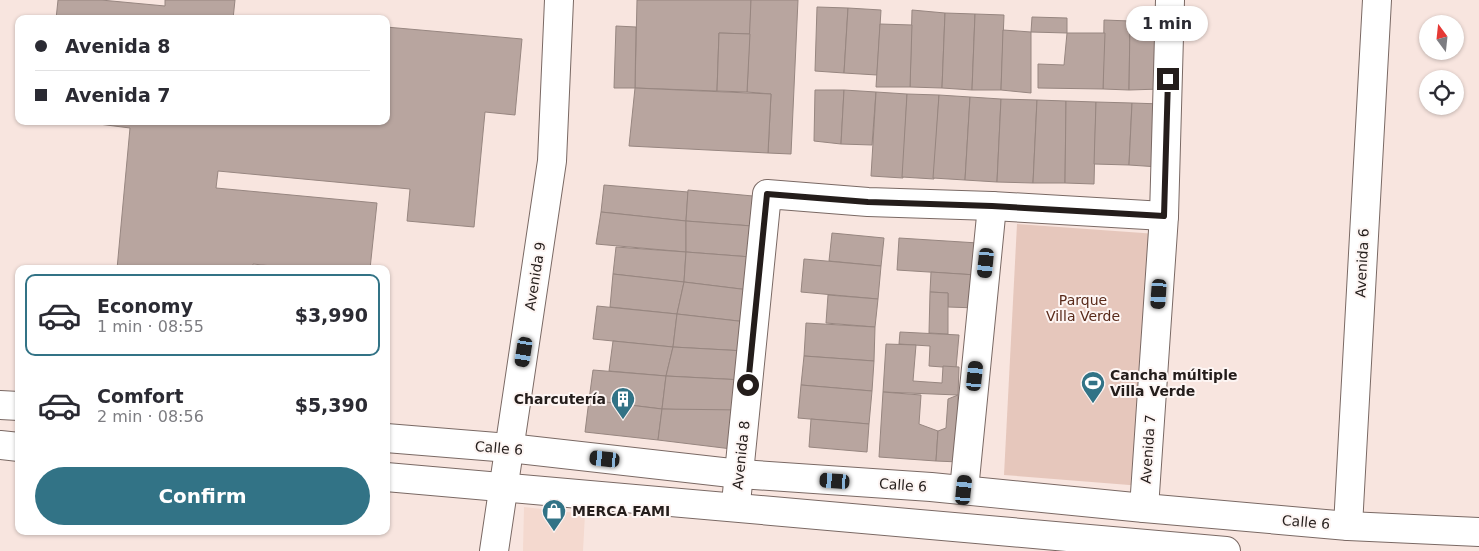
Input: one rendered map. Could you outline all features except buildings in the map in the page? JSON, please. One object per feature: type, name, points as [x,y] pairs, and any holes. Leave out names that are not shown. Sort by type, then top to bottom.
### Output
[{"type":"street","name":"Avenida 9","points":[[494,551],[552,161],[559,0]]},
{"type":"street","name":"Avenida 7","points":[[1144,508],[1164,216],[1170,0]]},
{"type":"street","name":"Avenida 6","points":[[1348,526],[1377,0]]},
{"type":"street","name":"Avenida 8","points":[[736,507],[767,194],[868,202],[992,206]]},
{"type":"street","points":[[964,490],[992,206],[1164,216]]},
{"type":"street","points":[[0,405],[15,406]]},
{"type":"street","name":"Calle 6","points":[[390,438],[509,448],[740,474],[931,487],[1348,526],[1479,532]]},
{"type":"street","points":[[0,445],[15,447]]},
{"type":"street","points":[[390,477],[1226,551]]},
{"type":"street","points":[[926,524],[931,487]]},
{"type":"shaded area","name":"MERCA FAMI","points":[[524,507],[585,514],[583,551],[523,551]]},
{"type":"green space","name":"Parque Villa Verde","points":[[1017,224],[1157,234],[1142,486],[1004,475]]},
{"type":"place","name":"Cancha múltiple Villa Verde","points":[[1093,404]]},
{"type":"place","name":"Charcutería","points":[[623,420]]},
{"type":"place","name":"MERCA FAMI","points":[[554,532]]},
{"type":"route","points":[[748,385],[767,194],[868,202],[992,206],[1164,216],[1168,79]]}]
